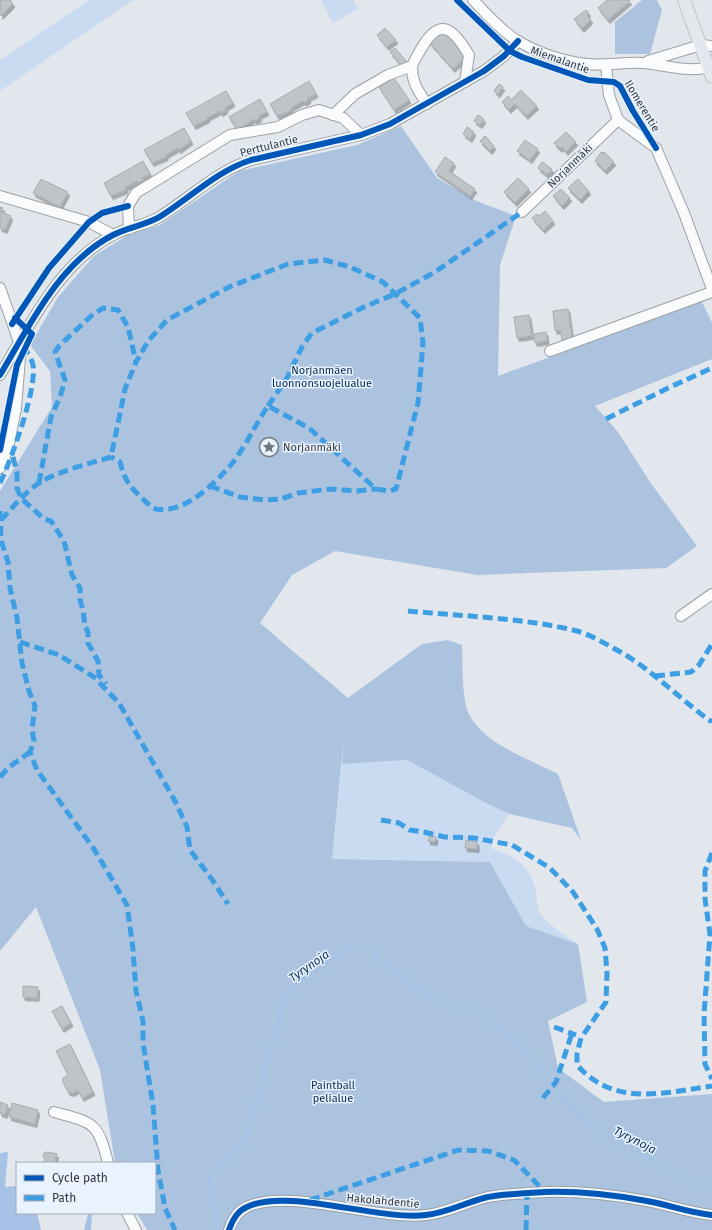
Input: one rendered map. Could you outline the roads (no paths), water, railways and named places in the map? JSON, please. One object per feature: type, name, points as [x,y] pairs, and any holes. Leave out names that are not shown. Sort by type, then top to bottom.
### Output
[{"type":"main road","points":[[684,0],[706,45],[711,70]]},
{"type":"street","name":"Miemalantie","points":[[473,0],[518,41],[535,50],[566,60],[588,64],[606,65],[642,63],[687,69],[711,70]]},
{"type":"street","points":[[427,104],[414,86],[412,66],[428,36],[438,29],[443,28],[453,34],[469,55],[465,82]]},
{"type":"street","name":"Perttulantie","points":[[0,375],[4,362],[61,278],[85,254],[113,235],[160,217],[235,165],[258,158],[361,136],[390,124],[465,82],[497,62],[518,41]]},
{"type":"street","name":"Miemalantie","points":[[642,63],[706,45]]},
{"type":"street","name":"Ilomerentie","points":[[606,65],[609,95],[618,120],[656,148],[684,213],[712,289]]},
{"type":"street","points":[[333,115],[355,94],[388,75],[412,66]]},
{"type":"street","points":[[129,229],[128,206],[136,193],[230,135],[278,127],[302,115],[319,110],[343,118],[361,136]]},
{"type":"street","name":"Norjanmäki","points":[[522,212],[618,120]]},
{"type":"street","points":[[0,196],[89,222],[113,235]]},
{"type":"street","points":[[0,288],[19,342],[20,378],[8,449],[0,468]]},
{"type":"street","points":[[550,351],[712,292]]},
{"type":"street","points":[[680,616],[712,594]]},
{"type":"street","points":[[54,1112],[86,1121],[97,1129],[108,1162]]},
{"type":"street","name":"Hakolahdentie","points":[[229,1230],[240,1211],[259,1202],[304,1202],[378,1213],[426,1215],[486,1197],[544,1192],[589,1194],[647,1201],[712,1215]]},
{"type":"street","points":[[128,1214],[136,1230]]},
{"type":"waterway","name":"Tyrynoja","points":[[217,1230],[209,1177],[247,1137],[285,997],[294,985],[353,947],[363,945],[416,989],[482,1015],[531,1055],[548,1082]]},
{"type":"waterway","name":"Tyrynoja","points":[[557,1092],[594,1129],[650,1159],[668,1165],[674,1176],[712,1186]]},
{"type":"place","name":"Norjanmäki","points":[[269,447]]},
{"type":"park label","name":"Norjanmäen luonnonsuojelualue","points":[[322,376]]},
{"type":"park label","name":"Paintball pelialue","points":[[333,1091]]}]
